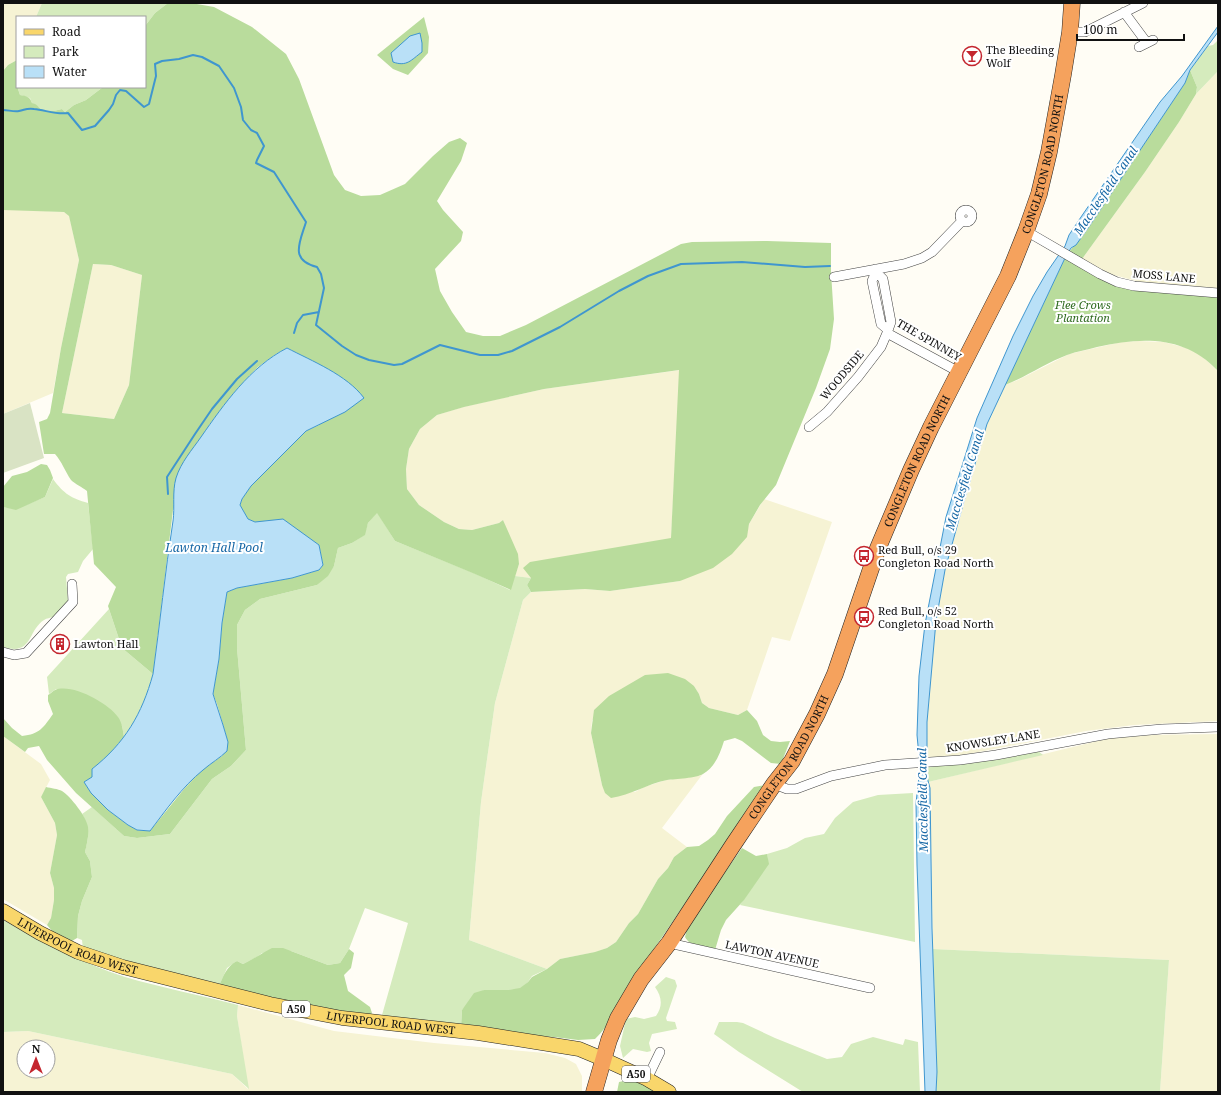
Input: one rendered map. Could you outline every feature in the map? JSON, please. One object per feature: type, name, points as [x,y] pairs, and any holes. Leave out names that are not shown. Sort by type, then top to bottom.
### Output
[{"type":"highway","name":"CONGLETON ROAD NORTH","points":[[594,1092],[603,1059],[618,1018],[641,979],[670,942],[774,784],[792,761],[817,714],[835,674],[878,548],[889,522],[931,427],[1008,276],[1026,231],[1038,194],[1048,152],[1070,32],[1072,3]]},
{"type":"main road","name":"LIVERPOOL ROAD WEST","points":[[3,911],[40,934],[78,952],[123,967],[270,1004],[342,1018],[478,1033],[579,1050],[603,1059]]},
{"type":"main road","name":"A50","points":[[603,1059],[647,1079],[669,1092]]},
{"type":"street","points":[[1070,32],[1085,32],[1143,3]]},
{"type":"street","points":[[1124,12],[1146,43]]},
{"type":"street","points":[[834,277],[876,271],[904,264],[932,252],[962,221]]},
{"type":"street","name":"MOSS LANE","points":[[1026,231],[1057,248],[1071,258],[1117,282],[1134,286],[1218,293]]},
{"type":"street","name":"THE SPINNEY","points":[[876,271],[883,279],[891,322],[887,331],[959,372]]},
{"type":"street","name":"WOODSIDE","points":[[808,427],[827,412],[858,377],[881,347],[887,331]]},
{"type":"street","points":[[3,652],[14,655],[26,653],[73,602],[72,584]]},
{"type":"street","name":"KNOWSLEY LANE","points":[[774,784],[787,789],[796,789],[831,776],[885,765],[960,760],[996,755],[1108,734],[1162,729],[1218,727]]},
{"type":"street","name":"LAWTON AVENUE","points":[[670,942],[703,951],[870,988]]},
{"type":"street","points":[[647,1079],[660,1052]]},
{"type":"shaded area","points":[[3,3],[42,3],[36,16],[16,16],[16,61],[8,65],[3,71]]},
{"type":"shaded area","points":[[1218,71],[1218,288],[1144,283],[1110,274],[1082,259],[1145,172],[1196,94]]},
{"type":"shaded area","points":[[3,210],[64,212],[69,215],[79,260],[53,393],[3,414]]},
{"type":"shaded area","points":[[93,264],[111,265],[142,275],[129,385],[114,419],[62,413]]},
{"type":"shaded area","points":[[1121,342],[1164,342],[1187,348],[1202,356],[1218,371],[1218,721],[1134,725],[1086,731],[953,757],[924,758],[927,751],[927,722],[936,621],[945,570],[987,424],[1005,385],[1069,354]]},
{"type":"shaded area","points":[[680,370],[671,539],[631,546],[531,578],[515,576],[519,564],[503,520],[499,523],[472,530],[459,529],[444,522],[419,505],[407,489],[406,469],[409,449],[420,429],[437,415],[463,407],[544,389]]},
{"type":"shaded area","points":[[764,499],[832,522],[790,641],[772,637],[747,710],[738,715],[709,708],[702,703],[694,686],[592,720],[591,733],[602,785],[635,792],[644,787],[666,780],[702,775],[662,828],[687,847],[674,857],[668,868],[658,879],[638,914],[629,923],[616,942],[607,948],[596,952],[560,959],[547,969],[469,940],[481,802],[495,703],[523,600],[531,592],[585,589],[610,591],[680,581],[746,537],[749,524]]},
{"type":"shaded area","points":[[1218,734],[1218,1092],[1160,1092],[1169,960],[933,949],[930,788],[928,782],[1110,738],[1152,735]]},
{"type":"shaded area","points":[[3,736],[41,764],[50,780],[41,797],[55,823],[57,835],[50,873],[54,888],[54,900],[51,918],[47,925],[3,899]]},
{"type":"shaded area","points":[[238,1005],[334,1031],[434,1043],[545,1053],[565,1058],[576,1064],[582,1076],[582,1092],[3,1092],[3,1032],[28,1031],[232,1074],[248,1089],[237,1016]]},
{"type":"green space","points":[[42,3],[168,3],[155,13],[146,25],[146,16],[36,16]]},
{"type":"green space","points":[[168,3],[191,3],[214,7],[252,27],[286,54],[299,79],[334,175],[345,190],[361,196],[380,195],[405,184],[449,142],[460,138],[467,143],[461,161],[437,201],[463,232],[461,241],[435,269],[440,291],[466,332],[483,336],[500,336],[526,325],[681,244],[692,242],[767,241],[831,243],[834,319],[830,349],[816,388],[776,485],[760,505],[749,524],[747,537],[732,554],[713,568],[680,581],[610,591],[585,589],[531,592],[527,585],[531,578],[523,568],[530,562],[671,538],[679,370],[544,389],[464,407],[437,415],[420,429],[409,449],[406,469],[407,489],[419,505],[444,522],[459,529],[472,530],[499,523],[503,520],[518,554],[519,564],[511,590],[395,541],[377,513],[368,523],[365,535],[352,543],[338,548],[334,566],[328,576],[317,585],[260,599],[245,610],[237,625],[237,648],[246,750],[231,766],[212,779],[170,834],[137,838],[124,836],[76,793],[47,760],[39,746],[28,748],[25,752],[3,736],[3,718],[22,736],[33,734],[44,727],[53,714],[48,701],[48,695],[55,690],[62,689],[71,689],[80,692],[98,700],[106,706],[119,719],[124,737],[107,757],[92,769],[93,777],[84,782],[91,793],[108,810],[128,825],[137,830],[150,831],[184,789],[202,770],[222,756],[228,742],[213,694],[227,592],[237,588],[292,578],[319,570],[323,565],[319,545],[298,531],[264,522],[255,522],[248,519],[240,505],[242,499],[251,486],[306,431],[319,425],[345,380],[287,348],[258,367],[237,389],[212,421],[201,438],[173,510],[153,674],[122,648],[108,606],[116,587],[94,564],[87,491],[71,480],[55,454],[44,454],[39,422],[47,419],[50,413],[61,348],[79,260],[69,216],[64,212],[3,210],[3,71],[8,65],[16,61],[16,88],[19,88],[20,95],[28,97],[32,103],[43,110],[48,111],[62,109],[65,112],[74,105],[86,100],[102,88],[146,88],[146,25],[155,13]],"holes":[[[93,264],[111,265],[142,275],[129,385],[114,419],[62,413]]]},
{"type":"green space","points":[[424,17],[429,37],[428,53],[408,75],[393,69],[377,55]]},
{"type":"green space","points":[[1218,40],[1218,71],[1196,94],[1197,87],[1190,70],[1208,46],[1213,45]]},
{"type":"green space","points":[[1190,70],[1197,87],[1196,94],[1179,122],[1082,259],[1069,252],[1088,228],[1185,83]]},
{"type":"green space","points":[[102,88],[86,100],[74,105],[65,112],[62,109],[54,111],[43,110],[32,103],[30,98],[20,95],[18,89]]},
{"type":"green space","name":"Flee Crows Plantation","points":[[1065,258],[1097,276],[1218,297],[1218,371],[1205,359],[1177,345],[1162,342],[1130,341],[1097,347],[1059,358],[1005,385]]},
{"type":"green space","points":[[30,403],[44,458],[3,473],[3,414]]},
{"type":"green space","points":[[41,464],[47,465],[53,478],[45,497],[16,510],[3,507],[3,487],[12,476],[27,472]]},
{"type":"green space","points":[[53,479],[68,495],[88,503],[93,549],[83,561],[78,572],[68,574],[66,577],[68,601],[59,612],[53,617],[45,619],[35,630],[25,645],[20,648],[13,649],[3,647],[3,507],[16,509],[45,497]]},
{"type":"green space","points":[[377,512],[395,541],[476,574],[510,590],[515,576],[531,578],[527,585],[531,592],[523,600],[495,703],[481,802],[469,940],[547,969],[532,976],[520,989],[484,990],[462,1010],[461,1027],[386,1020],[382,1015],[408,923],[365,908],[349,949],[340,963],[328,965],[291,951],[262,953],[243,964],[237,961],[227,968],[219,986],[131,965],[83,949],[82,940],[77,938],[78,916],[82,901],[92,877],[90,861],[85,852],[88,829],[82,814],[92,807],[124,836],[137,838],[170,834],[212,779],[231,766],[246,750],[237,648],[237,625],[245,610],[260,599],[317,585],[334,566],[338,548],[352,543],[364,535],[368,523]]},
{"type":"green space","points":[[109,609],[122,648],[153,674],[142,707],[124,737],[122,726],[56,689],[49,694],[47,677]]},
{"type":"green space","points":[[668,673],[685,679],[694,686],[702,703],[709,708],[738,715],[747,710],[757,721],[763,735],[771,741],[790,741],[781,764],[771,763],[742,741],[735,738],[724,741],[714,764],[703,774],[667,780],[611,798],[605,793],[602,785],[591,733],[594,710],[609,696],[645,675]]},
{"type":"green space","points":[[1038,751],[1043,755],[928,782],[924,766]]},
{"type":"green space","points":[[766,785],[630,984],[606,1027],[595,1039],[578,1040],[515,1035],[461,1027],[462,1010],[474,993],[484,990],[508,990],[520,988],[532,977],[547,969],[560,959],[595,952],[607,948],[616,942],[629,923],[638,914],[658,879],[668,868],[674,857],[687,847],[699,846],[708,840],[715,834],[727,816],[754,787]]},
{"type":"green space","points":[[46,787],[60,790],[66,794],[81,812],[88,827],[85,852],[90,861],[92,877],[82,901],[78,916],[77,938],[72,941],[53,932],[47,925],[51,918],[54,900],[54,888],[50,873],[57,835],[55,823],[41,797]]},
{"type":"green space","points":[[913,793],[915,942],[740,905],[768,864],[767,854],[787,848],[805,838],[824,834],[835,818],[853,802],[878,795]]},
{"type":"green space","points":[[742,848],[756,856],[767,854],[769,864],[744,900],[726,920],[721,930],[715,950],[690,943],[685,937],[688,925]]},
{"type":"green space","points":[[3,920],[62,952],[125,977],[238,1005],[237,1016],[249,1089],[232,1074],[28,1031],[3,1032]]},
{"type":"green space","points":[[272,948],[283,948],[328,965],[340,963],[349,949],[354,953],[351,968],[344,975],[348,991],[370,1007],[372,1013],[369,1017],[329,1011],[219,986],[226,972],[233,963],[237,961],[243,964]]},
{"type":"green space","points":[[933,949],[1169,960],[1160,1092],[936,1092],[937,1072]]},
{"type":"green space","points":[[666,977],[675,980],[677,986],[666,1018],[667,1021],[675,1022],[677,1029],[652,1034],[649,1043],[651,1051],[647,1052],[633,1049],[623,1058],[620,1046],[626,1019],[635,1017],[644,1019],[656,1016],[660,1009],[661,1002],[655,987]]},
{"type":"green space","points":[[719,1022],[743,1023],[827,1059],[842,1057],[851,1044],[873,1037],[903,1045],[905,1039],[918,1042],[920,1092],[803,1092],[739,1052],[714,1034]]},
{"type":"green space","points":[[634,1079],[657,1092],[617,1092],[619,1082]]},
{"type":"water","name":"Macclesfield Canal","points":[[1218,26],[1218,32],[1190,70],[1185,83],[1088,228],[1076,245],[1071,248],[1065,258],[987,424],[945,570],[936,621],[927,722],[927,751],[924,758],[924,766],[930,788],[932,928],[937,1072],[936,1092],[925,1092],[916,803],[920,767],[917,735],[919,676],[925,624],[946,517],[977,418],[1013,336],[1033,296],[1065,246],[1069,235],[1081,217],[1160,102],[1182,76]]},
{"type":"water","points":[[420,33],[422,52],[409,62],[402,64],[393,62],[391,53],[410,36]]},
{"type":"water","name":"Lawton Hall Pool","points":[[287,348],[318,363],[339,376],[348,382],[364,398],[345,412],[306,431],[251,486],[242,499],[240,505],[248,519],[255,522],[283,519],[319,545],[323,565],[319,570],[292,578],[237,588],[227,592],[213,694],[228,742],[227,751],[188,784],[150,831],[137,830],[108,810],[91,793],[84,782],[92,777],[92,769],[114,749],[131,727],[138,715],[149,688],[153,674],[173,521],[174,489],[176,478],[187,456],[239,387],[261,365]]},
{"type":"waterway","points":[[3,110],[17,111],[31,109],[55,113],[68,113],[82,130],[95,126],[109,110],[120,90],[126,91],[144,107],[149,104],[156,76],[155,64],[162,61],[179,59],[193,55],[202,57],[219,66],[234,88],[241,107],[243,120],[251,130],[257,133],[264,146],[256,163],[274,172],[306,222],[299,243],[300,255],[308,264],[317,267],[321,274],[324,288],[316,325],[356,355],[369,360],[394,365],[402,364],[440,345],[480,355],[498,355],[512,351],[560,327],[619,291],[648,276],[681,264],[742,262],[805,267],[830,266]]},
{"type":"waterway","points":[[294,333],[297,323],[303,315],[319,312]]},
{"type":"waterway","points":[[168,494],[167,477],[195,434],[212,409],[237,379],[257,361]]},
{"type":"place","name":"The Bleeding Wolf","points":[[972,56]]},
{"type":"place","name":"Red Bull, o/s 29 Congleton Road North","points":[[864,556]]},
{"type":"place","name":"Red Bull, o/s 52 Congleton Road North","points":[[864,617]]},
{"type":"place","name":"Lawton Hall","points":[[60,644]]}]
